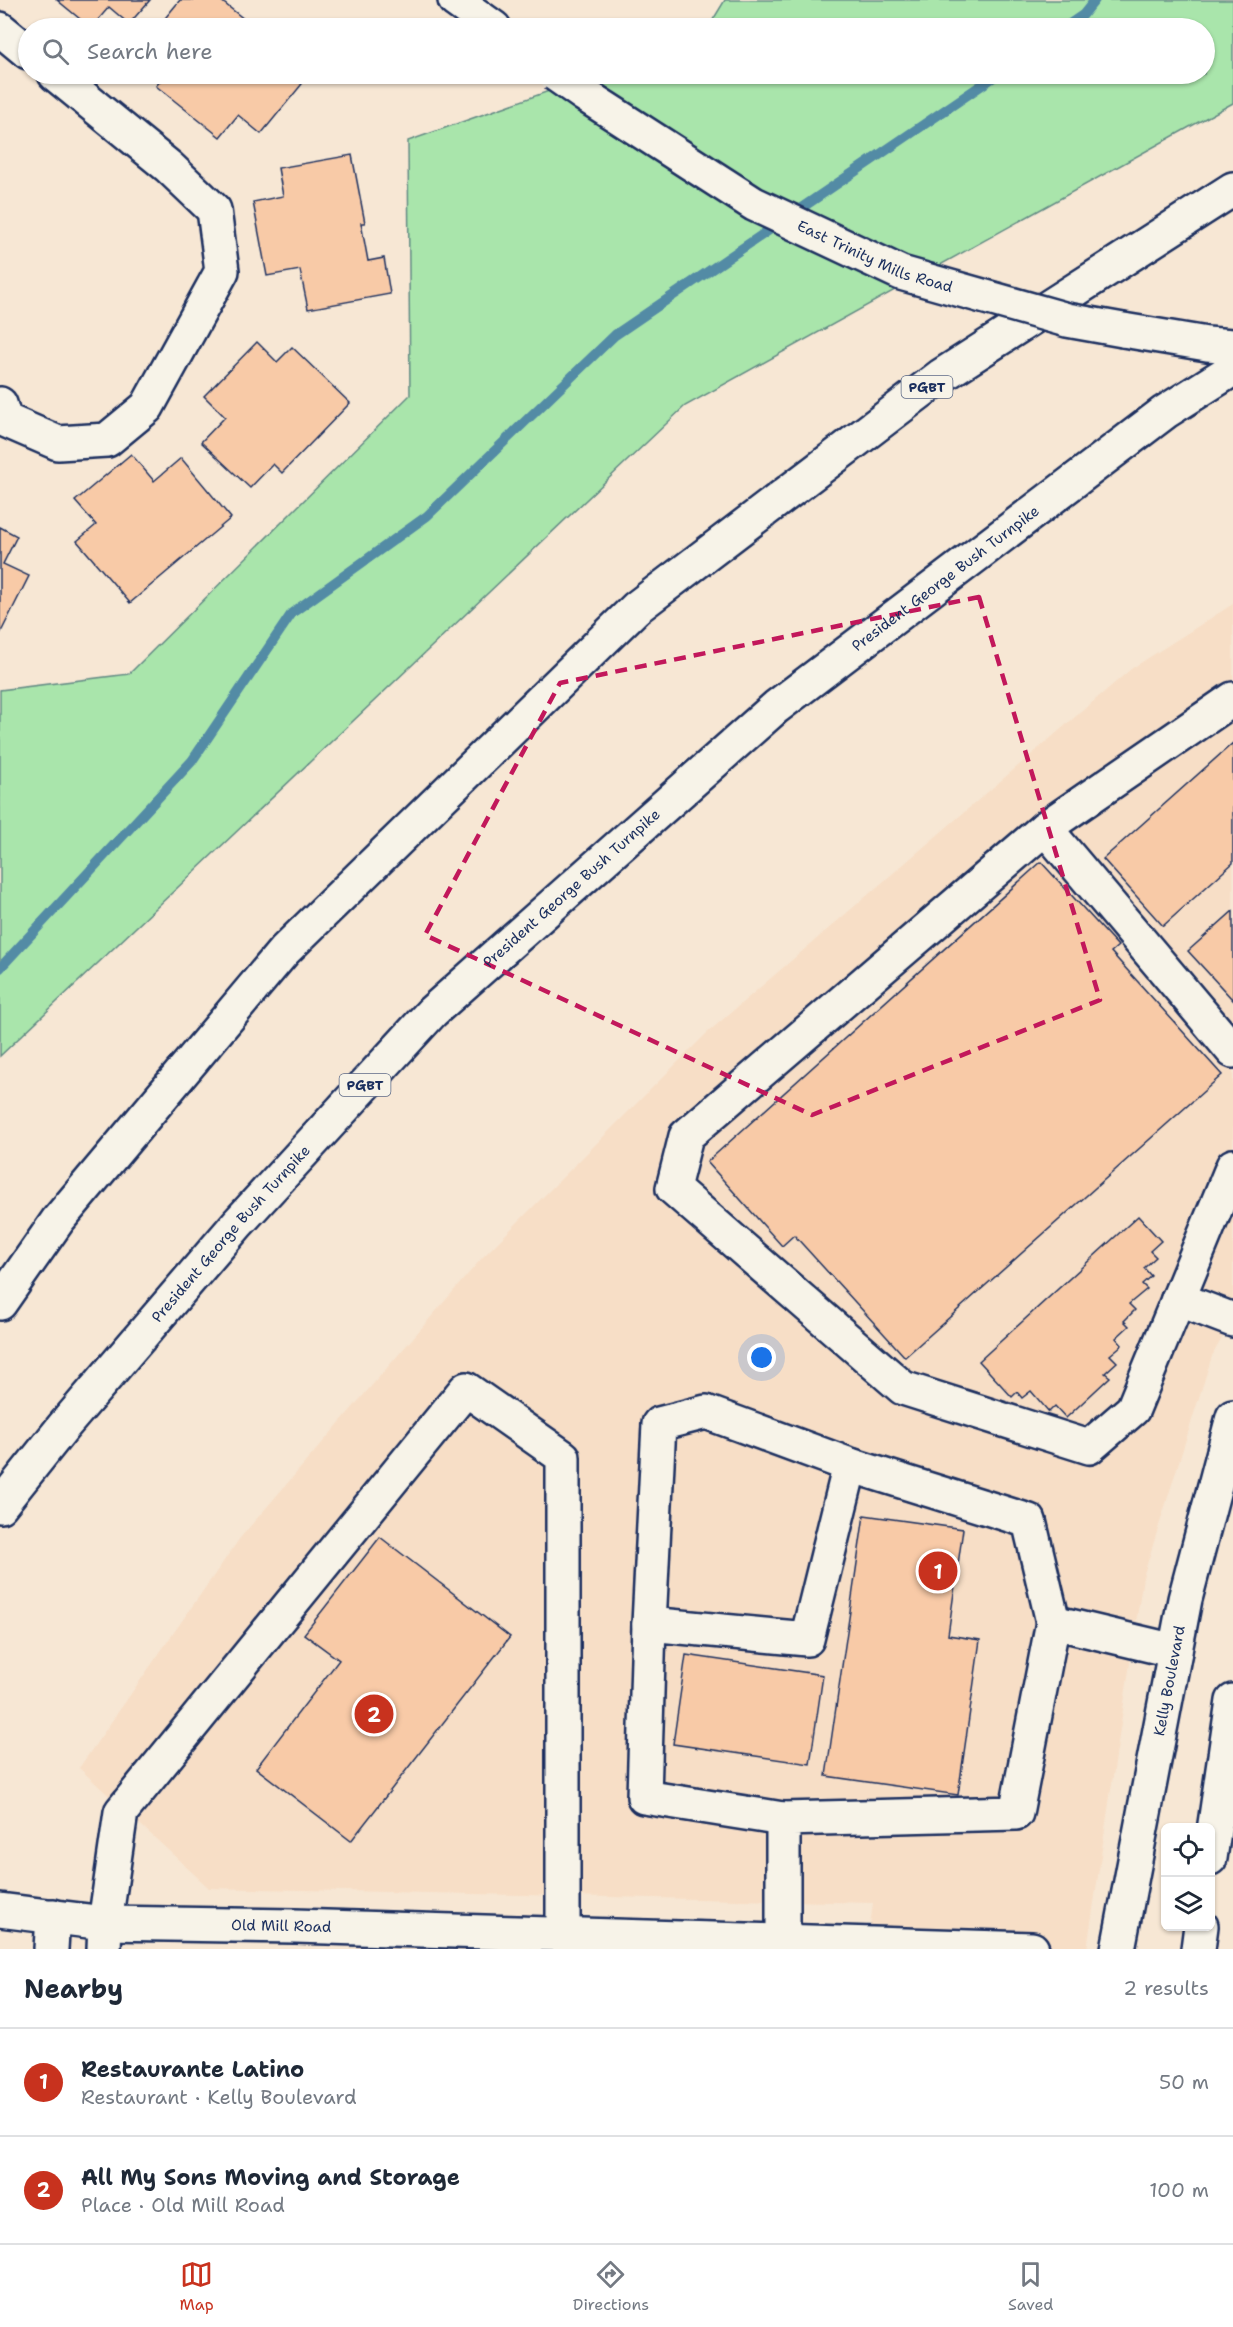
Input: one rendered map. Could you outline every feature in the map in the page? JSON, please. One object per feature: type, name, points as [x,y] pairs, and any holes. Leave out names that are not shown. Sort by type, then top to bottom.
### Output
[{"type":"main road","points":[[455,0],[480,18]]},
{"type":"main road","points":[[0,28],[18,43]]},
{"type":"main road","points":[[0,404],[5,420],[58,443],[107,440],[147,407],[222,271],[214,210],[169,166],[67,84]]},
{"type":"main road","name":"East Trinity Mills Road","points":[[569,84],[754,204],[901,273],[1067,320],[1207,344],[1233,346]]},
{"type":"main road","name":"PGBT","points":[[0,1303],[58,1220],[284,951],[636,608],[942,376],[1233,189]]},
{"type":"main road","name":"President George Bush Turnpike","points":[[0,1506],[63,1427],[238,1223],[432,1012],[776,707],[1164,412],[1233,369]]},
{"type":"main road","points":[[1233,699],[1045,828],[686,1136],[674,1188],[903,1388],[1089,1447],[1133,1409],[1233,1166]]},
{"type":"main road","points":[[1045,828],[1233,1051]]},
{"type":"main road","points":[[0,1269],[58,1220]]},
{"type":"main road","points":[[1178,1299],[1233,1320]]},
{"type":"main road","points":[[105,1936],[121,1812],[466,1389],[563,1457],[563,1935]]},
{"type":"main road","points":[[706,1412],[850,1465],[1029,1521],[1053,1622],[1016,1813],[783,1819],[644,1797],[649,1624],[659,1424],[706,1412]]},
{"type":"main road","name":"Kelly Boulevard","points":[[1118,1949],[1185,1599],[1233,1417]]},
{"type":"main road","points":[[649,1624],[807,1639],[850,1465]]},
{"type":"main road","points":[[1053,1622],[1175,1651]]},
{"type":"main road","points":[[1215,1824],[1233,1701]]},
{"type":"main road","points":[[783,1819],[783,1941]]},
{"type":"main road","name":"Old Mill Road","points":[[0,1910],[53,1917],[105,1936],[563,1935],[1032,1949]]},
{"type":"main road","points":[[51,1949],[53,1917]]},
{"type":"main road","points":[[1198,1949],[1200,1931]]},
{"type":"highlighted area","points":[[979,597],[1100,1000],[812,1115],[425,935],[560,683]]},
{"type":"shaded area","points":[[1233,604],[1233,1318],[1212,1356],[1143,1577],[1087,1949],[867,1949],[873,1903],[209,1888],[79,1768],[240,1538],[482,1258],[707,1033],[1131,669]]},
{"type":"green space","points":[[725,0],[1233,0],[1233,103],[685,406],[0,1056],[0,690],[129,674],[410,395],[408,141],[569,84],[1215,84],[1215,18],[714,18]]},
{"type":"building","points":[[57,0],[150,0],[134,18],[122,18],[109,7],[100,18],[79,18]]},
{"type":"building","points":[[180,0],[220,0],[242,18],[165,18]]},
{"type":"building","points":[[158,84],[302,84],[261,134],[238,115],[220,137],[156,86]]},
{"type":"building","points":[[352,155],[365,223],[361,223],[368,261],[384,258],[390,294],[308,309],[300,270],[267,276],[253,202],[283,196],[278,168]]},
{"type":"building","points":[[257,342],[277,362],[292,347],[350,403],[282,473],[273,464],[250,488],[201,442],[225,417],[204,396]]},
{"type":"building","points":[[131,454],[154,481],[181,458],[231,518],[130,603],[77,541],[96,525],[75,501]]},
{"type":"building","points":[[0,527],[17,536],[3,564],[29,576],[0,634]]},
{"type":"building","points":[[1233,743],[1233,863],[1163,926],[1103,859]]},
{"type":"building","points":[[1041,862],[1118,946],[1111,952],[1222,1075],[905,1357],[794,1235],[782,1246],[707,1162]]},
{"type":"building","points":[[1233,911],[1233,1000],[1188,951]]},
{"type":"building","points":[[1138,1216],[1161,1241],[1150,1251],[1156,1257],[1144,1268],[1151,1276],[1142,1284],[1147,1289],[1129,1304],[1135,1310],[1124,1321],[1129,1326],[1116,1338],[1122,1345],[1110,1355],[1117,1362],[1105,1373],[1110,1377],[1066,1418],[1055,1406],[1049,1412],[1031,1391],[1022,1398],[1017,1392],[1012,1397],[979,1361]]},
{"type":"building","points":[[864,1515],[963,1529],[948,1635],[980,1640],[958,1795],[826,1776]]},
{"type":"building","points":[[380,1537],[510,1637],[351,1841],[256,1768],[339,1660],[304,1634]]},
{"type":"building","points":[[686,1655],[823,1675],[810,1764],[673,1744]]},
{"type":"waterway","points":[[1079,18],[1095,0]]},
{"type":"waterway","points":[[0,968],[192,761],[292,613],[427,516],[615,335],[983,84]]},
{"type":"place","name":"Restaurante Latino","points":[[938,1571]]},
{"type":"place","name":"All My Sons Moving and Storage","points":[[374,1714]]}]
